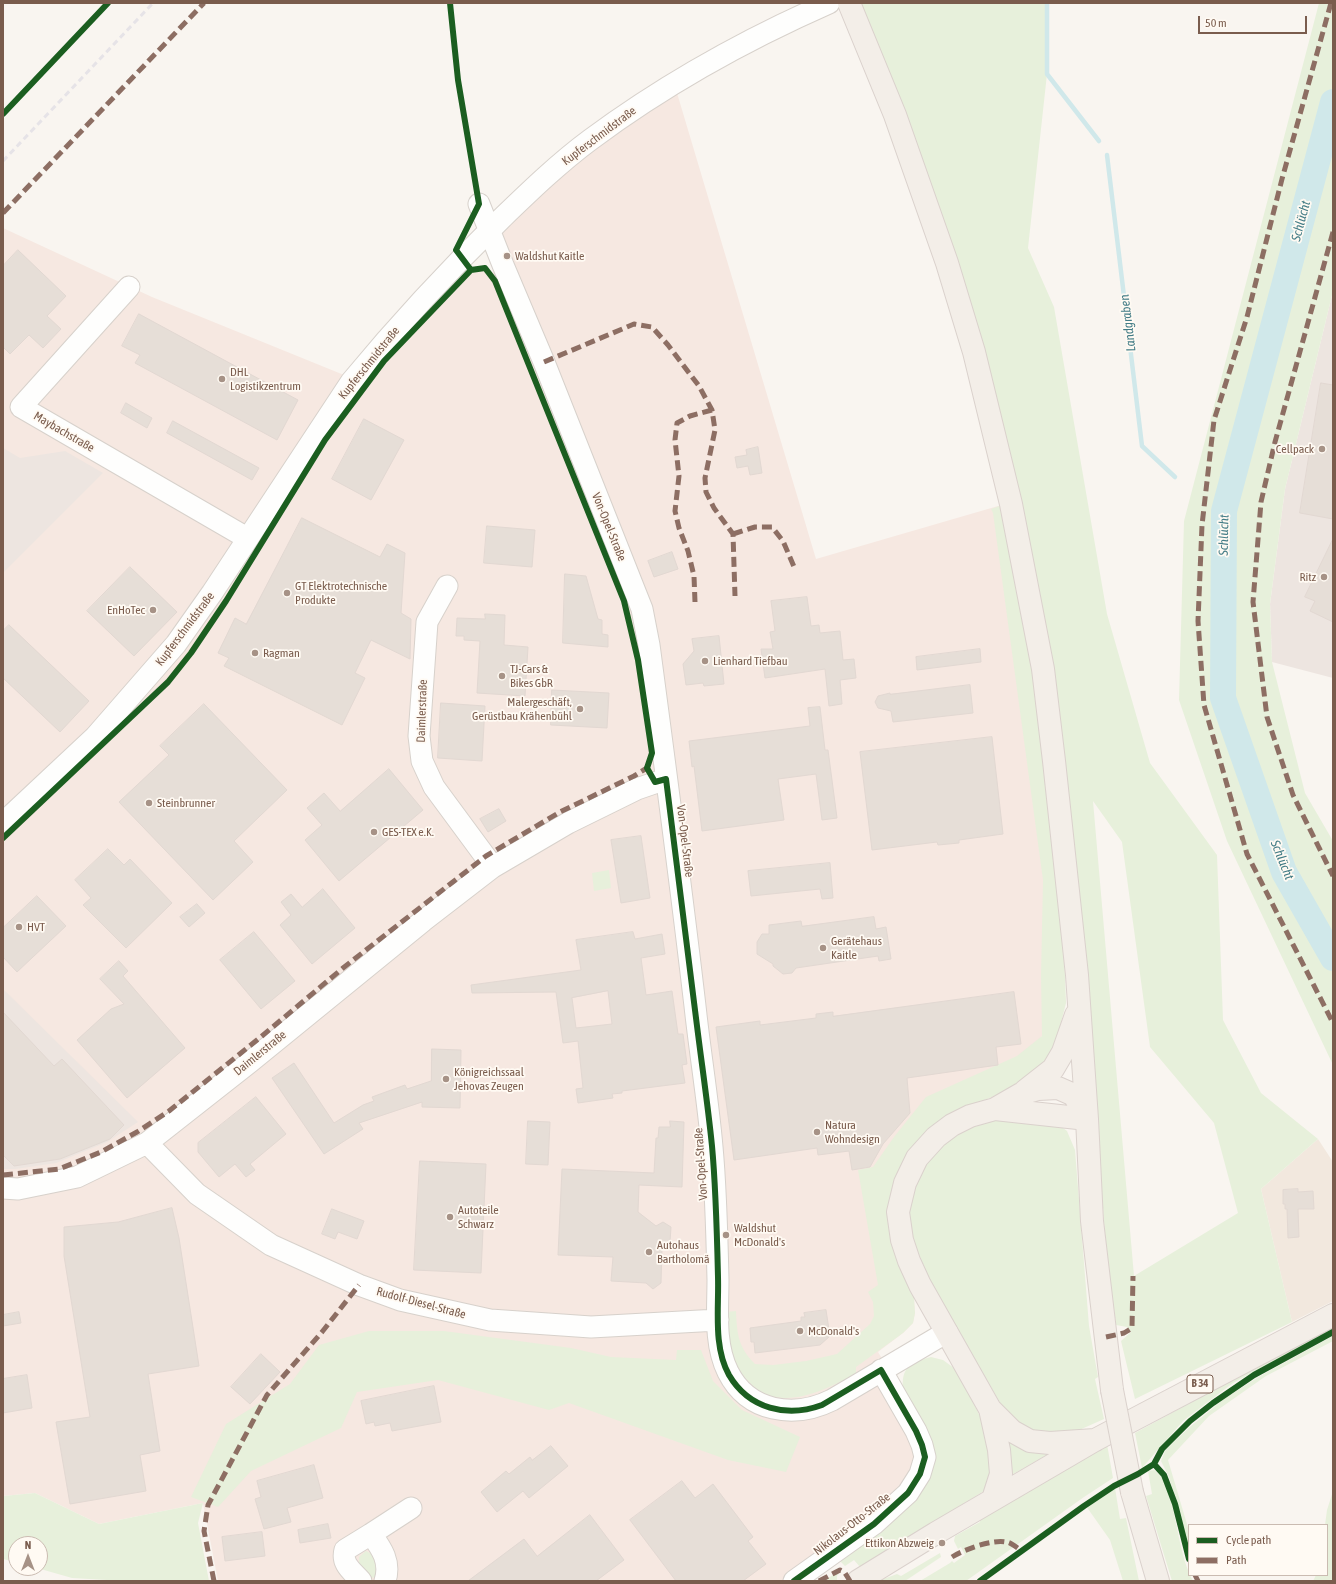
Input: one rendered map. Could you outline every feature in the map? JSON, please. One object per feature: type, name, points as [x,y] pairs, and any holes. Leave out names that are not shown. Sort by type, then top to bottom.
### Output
[{"type":"main road","points":[[849,3],[895,115],[947,263],[974,352],[1011,504],[1043,669],[1054,761],[1079,1007],[1087,1118],[1092,1221],[1112,1390],[1132,1492],[1158,1581]]},
{"type":"main road","points":[[1079,1007],[1063,1052],[1053,1068],[1021,1094],[995,1109],[970,1116],[958,1122],[936,1137],[917,1158],[905,1183],[898,1212],[902,1240],[909,1261],[920,1285],[990,1409],[1012,1431],[1030,1441],[1050,1443],[1095,1440]]},
{"type":"main road","points":[[1021,1094],[1038,1089],[1058,1088],[1074,1095],[1087,1118]]},
{"type":"main road","points":[[995,1109],[1087,1118]]},
{"type":"main road","name":"B 34","points":[[861,1579],[993,1499],[1095,1440],[1333,1315]]},
{"type":"main road","points":[[990,1409],[999,1450],[1001,1474],[993,1499]]},
{"type":"street","name":"Kupferschmidstraße","points":[[3,823],[96,737],[176,644],[212,593],[351,382],[472,247],[537,185],[590,140],[672,84],[738,47],[799,16],[829,3]]},
{"type":"street","name":"Von-Opel-Straße","points":[[479,204],[547,369],[642,609],[649,645],[712,1146],[718,1279],[718,1320],[721,1353],[729,1374],[735,1383],[746,1394],[760,1404],[770,1408],[791,1411],[812,1409],[832,1400],[880,1370],[947,1332]]},
{"type":"street","name":"Maybachstraße","points":[[129,287],[21,407],[247,538]]},
{"type":"street","name":"Daimlerstraße","points":[[447,586],[427,622],[419,736],[422,762],[434,787],[493,867]]},
{"type":"street","name":"Daimlerstraße","points":[[3,1188],[18,1189],[77,1177],[147,1143],[423,921],[493,867],[568,823],[637,788],[666,779]]},
{"type":"street","name":"Rudolf-Diesel-Straße","points":[[147,1143],[197,1194],[271,1245],[359,1285],[400,1300],[490,1320],[591,1328],[718,1320]]},
{"type":"street","name":"Nikolaus-Otto-Straße","points":[[794,1581],[874,1524],[908,1493],[920,1474],[925,1457],[922,1445],[916,1431],[880,1370]]},
{"type":"street","points":[[361,1581],[346,1564],[343,1557],[345,1550],[412,1508]]},
{"type":"street","points":[[371,1534],[383,1551],[387,1561],[385,1581]]},
{"type":"shaded area","points":[[677,93],[816,559],[1005,504],[1066,1003],[1001,1093],[963,1109],[893,1244],[914,1298],[915,1313],[913,1323],[903,1333],[878,1352],[907,1400],[932,1457],[800,1581],[218,1581],[203,1503],[99,1524],[35,1493],[3,1496],[3,228],[152,297],[344,375],[407,333],[475,269],[479,268],[489,275],[510,262],[500,240],[506,223],[590,140]]},
{"type":"shaded area","points":[[1333,291],[1333,678],[1272,662],[1270,604],[1285,489]]},
{"type":"shaded area","points":[[3,448],[20,458],[65,451],[103,473],[3,573]]},
{"type":"shaded area","points":[[3,989],[138,1122],[107,1142],[56,1163],[16,1169],[3,1169]]},
{"type":"shaded area","points":[[1318,1139],[1333,1162],[1333,1301],[1292,1322],[1261,1189]]},
{"type":"green space","points":[[858,3],[1047,3],[1047,74],[1028,248],[1054,307],[1107,614],[1150,763],[1217,855],[1223,1020],[1261,1093],[1318,1139],[1261,1189],[1292,1322],[1135,1399],[1121,1341],[1131,1332],[1127,1327],[1116,1325],[1106,1249],[1086,974],[1062,766],[951,247],[911,126]],"holes":[[[1093,801],[1122,842],[1150,1047],[1214,1123],[1238,1213],[1134,1276]]]},
{"type":"green space","points":[[1319,3],[1333,3],[1333,291],[1285,489],[1270,604],[1272,662],[1305,793],[1333,841],[1333,1065],[1227,841],[1179,700],[1184,521]]},
{"type":"green space","points":[[1005,504],[1036,671],[1063,923],[1066,1003],[1056,1043],[1047,1061],[1029,1078],[1001,1093],[963,1109],[934,1127],[893,1244],[914,1298],[915,1313],[913,1323],[903,1333],[856,1367],[856,1374],[815,1393],[786,1398],[772,1396],[759,1390],[747,1380],[736,1366],[729,1344],[726,1312],[736,1311],[738,1333],[742,1346],[749,1358],[755,1364],[773,1365],[806,1361],[837,1354],[870,1324],[874,1316],[873,1302],[868,1292],[878,1285],[858,1170],[873,1167],[894,1137],[926,1097],[1017,1056],[1042,1036],[1041,976],[1043,880],[993,513],[991,509]]},
{"type":"green space","points":[[609,870],[611,888],[594,891],[592,873]]},
{"type":"green space","points":[[1012,1118],[1054,1121],[1067,1131],[1075,1150],[1089,1326],[1098,1377],[1095,1379],[1104,1419],[1068,1435],[1052,1438],[1015,1425],[1006,1413],[931,1283],[913,1240],[909,1212],[917,1178],[933,1153],[966,1129],[988,1121]]},
{"type":"green space","points":[[1333,1325],[1333,1329],[1233,1383],[1183,1421],[1142,1468],[1135,1433]]},
{"type":"green space","points":[[369,1331],[444,1331],[571,1348],[611,1357],[676,1360],[677,1350],[701,1350],[713,1381],[742,1410],[800,1437],[786,1472],[728,1460],[569,1403],[549,1410],[438,1380],[357,1392],[341,1428],[251,1471],[218,1507],[191,1497],[226,1424],[290,1384],[319,1345]]},
{"type":"green space","points":[[1333,1336],[1333,1341],[1266,1376],[1209,1416],[1168,1460],[1188,1528],[1188,1544],[1169,1477],[1161,1461],[1166,1449],[1224,1399],[1260,1376]]},
{"type":"green space","points":[[931,1357],[943,1360],[954,1368],[963,1380],[990,1438],[996,1467],[984,1491],[860,1567],[854,1560],[845,1566],[840,1561],[825,1570],[927,1478],[903,1392],[903,1377],[908,1367],[912,1364]]},
{"type":"green space","points":[[1003,1430],[1057,1449],[1008,1477]]},
{"type":"green space","points":[[1107,1444],[1113,1478],[966,1581],[920,1581],[952,1561],[954,1563],[965,1555],[961,1547],[958,1549],[954,1541],[955,1536],[980,1522],[979,1516]]},
{"type":"green space","points":[[1154,1470],[1160,1475],[1168,1491],[1180,1544],[1188,1569],[1188,1576],[1191,1576],[1193,1581],[1172,1581],[1146,1496],[1152,1494],[1148,1471]]},
{"type":"green space","points":[[1115,1488],[1120,1519],[1126,1518],[1139,1581],[1123,1581],[1110,1540],[1086,1506]]},
{"type":"green space","points":[[1333,1491],[1333,1581],[1313,1581],[1316,1576],[1328,1576],[1328,1524],[1325,1524],[1327,1510]]},
{"type":"green space","points":[[35,1493],[99,1524],[203,1503],[198,1523],[209,1581],[124,1581],[72,1578],[48,1571],[48,1536],[8,1536],[8,1560],[3,1559],[3,1496]]},
{"type":"green space","points":[[366,1551],[371,1553],[376,1558],[376,1577],[371,1578],[359,1564],[359,1557]]},
{"type":"green space","points":[[940,1553],[941,1557],[905,1581],[878,1581],[897,1574],[901,1576]]},
{"type":"green space","points":[[838,1572],[837,1580],[823,1581]]},
{"type":"building","points":[[18,250],[66,296],[47,316],[61,329],[43,348],[29,335],[10,354],[3,347],[3,266]]},
{"type":"building","name":"DHL Logistikzentrum","points":[[139,314],[298,400],[277,440],[135,363],[140,355],[122,346]]},
{"type":"building","name":"Cellpack","points":[[1321,383],[1333,385],[1333,519],[1300,513]]},
{"type":"building","points":[[126,403],[152,418],[147,428],[121,413]]},
{"type":"building","points":[[364,419],[404,440],[371,500],[332,479]]},
{"type":"building","points":[[173,421],[259,468],[252,480],[167,433]]},
{"type":"building","points":[[758,447],[762,473],[750,475],[748,466],[737,468],[735,457],[747,455],[746,450]]},
{"type":"building","points":[[302,518],[380,557],[387,544],[405,553],[401,613],[411,619],[410,659],[371,640],[355,673],[365,678],[342,725],[224,666],[229,658],[218,653],[235,618],[246,624]]},
{"type":"building","points":[[487,526],[535,530],[532,567],[484,563]]},
{"type":"building","name":"Ritz","points":[[1333,539],[1333,622],[1310,611],[1315,601],[1305,597]]},
{"type":"building","points":[[672,552],[678,569],[654,577],[648,561]]},
{"type":"building","points":[[130,567],[177,612],[134,656],[87,611]]},
{"type":"building","points":[[565,574],[586,576],[598,619],[602,620],[602,634],[608,635],[608,647],[563,643]]},
{"type":"building","points":[[807,597],[811,626],[819,625],[820,633],[840,631],[843,660],[854,659],[856,678],[840,680],[842,704],[829,706],[825,669],[765,678],[761,649],[773,649],[770,632],[775,631],[771,601]]},
{"type":"building","name":"TJ-Cars & Bikes GbR","points":[[485,614],[505,615],[504,645],[528,647],[525,696],[477,693],[480,641],[464,640],[464,636],[456,636],[457,618],[485,619]]},
{"type":"building","points":[[9,625],[89,701],[60,732],[3,678],[3,631]]},
{"type":"building","name":"Lienhard Tiefbau","points":[[719,636],[724,684],[704,686],[703,683],[686,685],[683,664],[694,651],[692,639]]},
{"type":"building","points":[[980,649],[981,662],[917,670],[916,657]]},
{"type":"building","points":[[970,685],[973,713],[893,722],[891,711],[878,708],[875,702],[878,696],[890,693]]},
{"type":"building","name":"Malergeschäft, Gerüstbau Krähenbühl","points":[[552,690],[609,693],[607,728],[551,725]]},
{"type":"building","points":[[441,703],[485,706],[482,761],[438,758]]},
{"type":"building","points":[[204,704],[287,790],[234,841],[253,862],[213,900],[119,802],[169,755],[160,746]]},
{"type":"building","points":[[820,707],[825,750],[828,750],[837,818],[822,820],[816,774],[778,779],[784,820],[702,831],[694,766],[692,767],[689,741],[810,726],[808,708]]},
{"type":"building","points":[[992,737],[1003,834],[959,840],[959,843],[938,845],[937,842],[872,850],[860,752]]},
{"type":"building","points":[[389,769],[423,810],[339,881],[305,840],[322,825],[307,808],[324,793],[340,811]]},
{"type":"building","points":[[499,809],[506,821],[488,832],[480,819]]},
{"type":"building","points":[[641,836],[650,898],[621,903],[611,840]]},
{"type":"building","points":[[108,849],[124,865],[130,859],[172,903],[126,948],[83,905],[91,898],[75,880]]},
{"type":"building","points":[[830,863],[833,898],[822,899],[820,889],[751,896],[748,871]]},
{"type":"building","points":[[323,889],[355,928],[312,964],[280,925],[291,915],[281,902],[291,894],[302,907]]},
{"type":"building","points":[[37,896],[66,926],[17,972],[3,957],[3,928]]},
{"type":"building","points":[[197,904],[205,913],[189,927],[180,917]]},
{"type":"building","name":"Gerätehaus Kaitle","points":[[874,917],[876,929],[886,927],[891,959],[879,961],[878,956],[796,968],[792,973],[783,974],[773,966],[773,964],[757,954],[757,942],[762,934],[769,934],[769,925],[801,921],[802,926]]},
{"type":"building","points":[[254,932],[295,981],[261,1009],[220,960]]},
{"type":"building","points":[[633,932],[635,939],[662,934],[665,954],[641,958],[646,995],[672,991],[678,1034],[683,1034],[687,1064],[682,1065],[685,1083],[622,1091],[622,1093],[612,1094],[613,1098],[578,1103],[576,1089],[583,1088],[578,1041],[563,1043],[556,992],[472,993],[471,985],[581,970],[576,940]],"holes":[[[608,991],[612,1024],[576,1028],[572,998]]]},
{"type":"building","points":[[119,961],[128,971],[123,976],[185,1048],[127,1098],[77,1040],[111,1009],[124,1004],[100,979]]},
{"type":"building","points":[[1014,992],[1021,1044],[996,1047],[998,1065],[907,1078],[910,1113],[883,1144],[870,1167],[852,1170],[849,1151],[818,1155],[817,1148],[734,1160],[716,1027],[760,1021],[760,1025],[816,1018],[816,1014],[833,1012],[833,1016]]},
{"type":"building","points":[[3,1012],[54,1066],[62,1059],[124,1125],[110,1139],[60,1159],[14,1166],[3,1155]]},
{"type":"building","points":[[432,1049],[461,1050],[460,1108],[422,1107],[422,1102],[359,1123],[363,1129],[324,1154],[272,1078],[294,1063],[334,1123],[363,1105],[374,1101],[372,1097],[405,1085],[407,1089],[431,1081]]},
{"type":"building","points":[[256,1097],[286,1134],[250,1164],[255,1170],[246,1177],[235,1164],[219,1177],[198,1152],[198,1143]]},
{"type":"building","points":[[528,1121],[550,1122],[548,1165],[526,1164]]},
{"type":"building","points":[[670,1121],[684,1122],[682,1187],[639,1185],[638,1212],[656,1226],[663,1222],[671,1227],[670,1242],[662,1246],[661,1283],[653,1289],[646,1283],[611,1281],[613,1257],[558,1255],[562,1169],[654,1173],[656,1138],[658,1138],[659,1127],[670,1127]]},
{"type":"building","name":"Autoteile Schwarz","points":[[420,1161],[486,1164],[481,1273],[414,1270]]},
{"type":"building","points":[[1298,1189],[1298,1192],[1313,1191],[1314,1209],[1298,1209],[1299,1237],[1288,1238],[1287,1209],[1285,1209],[1285,1204],[1283,1204],[1283,1190]]},
{"type":"building","points":[[172,1208],[179,1238],[199,1366],[148,1374],[160,1451],[140,1455],[146,1491],[70,1504],[56,1422],[90,1417],[64,1256],[64,1227],[118,1222]]},
{"type":"building","points":[[332,1209],[364,1221],[357,1239],[338,1232],[335,1239],[322,1234]]},
{"type":"building","name":"McDonald's","points":[[826,1310],[830,1336],[820,1345],[755,1353],[754,1342],[751,1342],[750,1328],[801,1321],[801,1317],[805,1317],[804,1313]]},
{"type":"building","points":[[19,1312],[21,1323],[3,1326],[3,1315]]},
{"type":"building","points":[[261,1354],[280,1372],[250,1404],[231,1387]]},
{"type":"building","points":[[27,1375],[32,1408],[3,1413],[3,1379]]},
{"type":"building","points":[[434,1386],[441,1422],[392,1431],[390,1423],[375,1426],[374,1422],[366,1424],[361,1401]]},
{"type":"building","points":[[551,1446],[568,1466],[529,1498],[523,1491],[497,1512],[481,1492],[506,1471],[509,1474],[530,1457],[532,1460]]},
{"type":"building","points":[[314,1465],[323,1498],[287,1508],[291,1522],[264,1529],[255,1499],[261,1497],[257,1481]]},
{"type":"building","points":[[682,1481],[695,1498],[713,1484],[753,1537],[748,1541],[766,1564],[743,1581],[676,1581],[630,1520]]},
{"type":"building","points":[[590,1515],[624,1560],[596,1581],[468,1581],[524,1539],[537,1556]]},
{"type":"building","points":[[328,1524],[331,1538],[300,1543],[298,1530]]},
{"type":"building","points":[[262,1532],[265,1556],[225,1561],[222,1537]]},
{"type":"waterway","name":"Landgraben","points":[[1047,3],[1047,74],[1099,141]]},
{"type":"waterway","name":"Schlücht","points":[[1333,102],[1224,511],[1223,698],[1284,872],[1333,958]]},
{"type":"waterway","name":"Landgraben","points":[[1107,155],[1142,446],[1175,477]]},
{"type":"railway","points":[[3,161],[153,3]]},
{"type":"marked path","points":[[3,213],[204,3]]},
{"type":"marked path","points":[[1331,3],[1282,179],[1247,317],[1214,420],[1202,525],[1198,621],[1204,705],[1247,854],[1333,1023]]},
{"type":"marked path","points":[[1333,232],[1275,442],[1261,502],[1253,602],[1267,717],[1293,795],[1333,876]]},
{"type":"marked path","points":[[544,362],[634,324],[652,327],[668,345],[699,386],[712,410],[715,430],[705,478],[706,492],[714,508],[733,534],[735,596]]},
{"type":"marked path","points":[[695,602],[694,576],[688,551],[679,528],[675,511],[679,476],[675,440],[677,423],[690,416],[712,410]]},
{"type":"marked path","points":[[733,534],[755,527],[772,527],[783,541],[795,569]]},
{"type":"marked path","points":[[3,1175],[59,1169],[101,1152],[137,1132],[169,1111],[343,968],[486,856],[560,812],[634,776],[647,768],[648,764]]},
{"type":"marked path","points":[[1106,1337],[1124,1333],[1132,1328],[1133,1276]]},
{"type":"marked path","points":[[214,1581],[204,1531],[208,1505],[267,1395],[322,1332],[359,1285]]},
{"type":"marked path","points":[[952,1557],[963,1551],[1000,1541],[1008,1542],[1022,1551]]},
{"type":"marked path","points":[[819,1581],[840,1570],[845,1573],[850,1581]]},
{"type":"marked path","points":[[1196,1576],[1198,1581]]},
{"type":"cycle path","points":[[3,114],[108,3]]},
{"type":"cycle path","points":[[450,3],[458,80],[479,204],[456,250],[471,270]]},
{"type":"cycle path","points":[[3,838],[168,682],[191,653],[226,601],[325,440],[384,361],[471,270],[485,268],[495,281],[624,601],[638,660],[652,753],[647,768],[655,782],[666,779],[712,1146],[717,1228],[718,1327],[724,1364],[737,1387],[747,1396],[770,1408],[796,1411],[822,1405],[881,1370],[916,1431],[925,1457],[920,1474],[908,1493],[874,1524],[794,1581]]},
{"type":"cycle path","points":[[980,1581],[1084,1506],[1114,1486],[1154,1464],[1162,1449],[1190,1421],[1213,1403],[1254,1375],[1333,1332]]},
{"type":"cycle path","points":[[1154,1464],[1164,1475],[1175,1504],[1188,1555]]},
{"type":"place","name":"Waldshut Kaitle","points":[[507,256]]},
{"type":"place","name":"DHL Logistikzentrum","points":[[222,379]]},
{"type":"place","name":"Cellpack","points":[[1322,449]]},
{"type":"place","name":"Ritz","points":[[1324,577]]},
{"type":"place","name":"GT Elektrotechnische Produkte","points":[[287,593]]},
{"type":"place","name":"EnHoTec","points":[[153,610]]},
{"type":"place","name":"Ragman","points":[[255,653]]},
{"type":"place","name":"Lienhard Tiefbau","points":[[705,661]]},
{"type":"place","name":"TJ-Cars & Bikes GbR","points":[[502,676]]},
{"type":"place","name":"Malergeschäft, Gerüstbau Krähenbühl","points":[[580,709]]},
{"type":"place","name":"Steinbrunner","points":[[149,803]]},
{"type":"place","name":"GES-TEX e.K.","points":[[374,832]]},
{"type":"place","name":"HVT","points":[[19,927]]},
{"type":"place","name":"Gerätehaus Kaitle","points":[[823,948]]},
{"type":"place","name":"Königreichssaal Jehovas Zeugen","points":[[446,1079]]},
{"type":"place","name":"Natura Wohndesign","points":[[817,1132]]},
{"type":"place","name":"Autoteile Schwarz","points":[[450,1217]]},
{"type":"place","name":"Waldshut McDonald's","points":[[726,1235]]},
{"type":"place","name":"Autohaus Bartholomä","points":[[649,1252]]},
{"type":"place","name":"McDonald's","points":[[800,1331]]},
{"type":"place","name":"Ettikon Abzweig","points":[[942,1543]]}]
